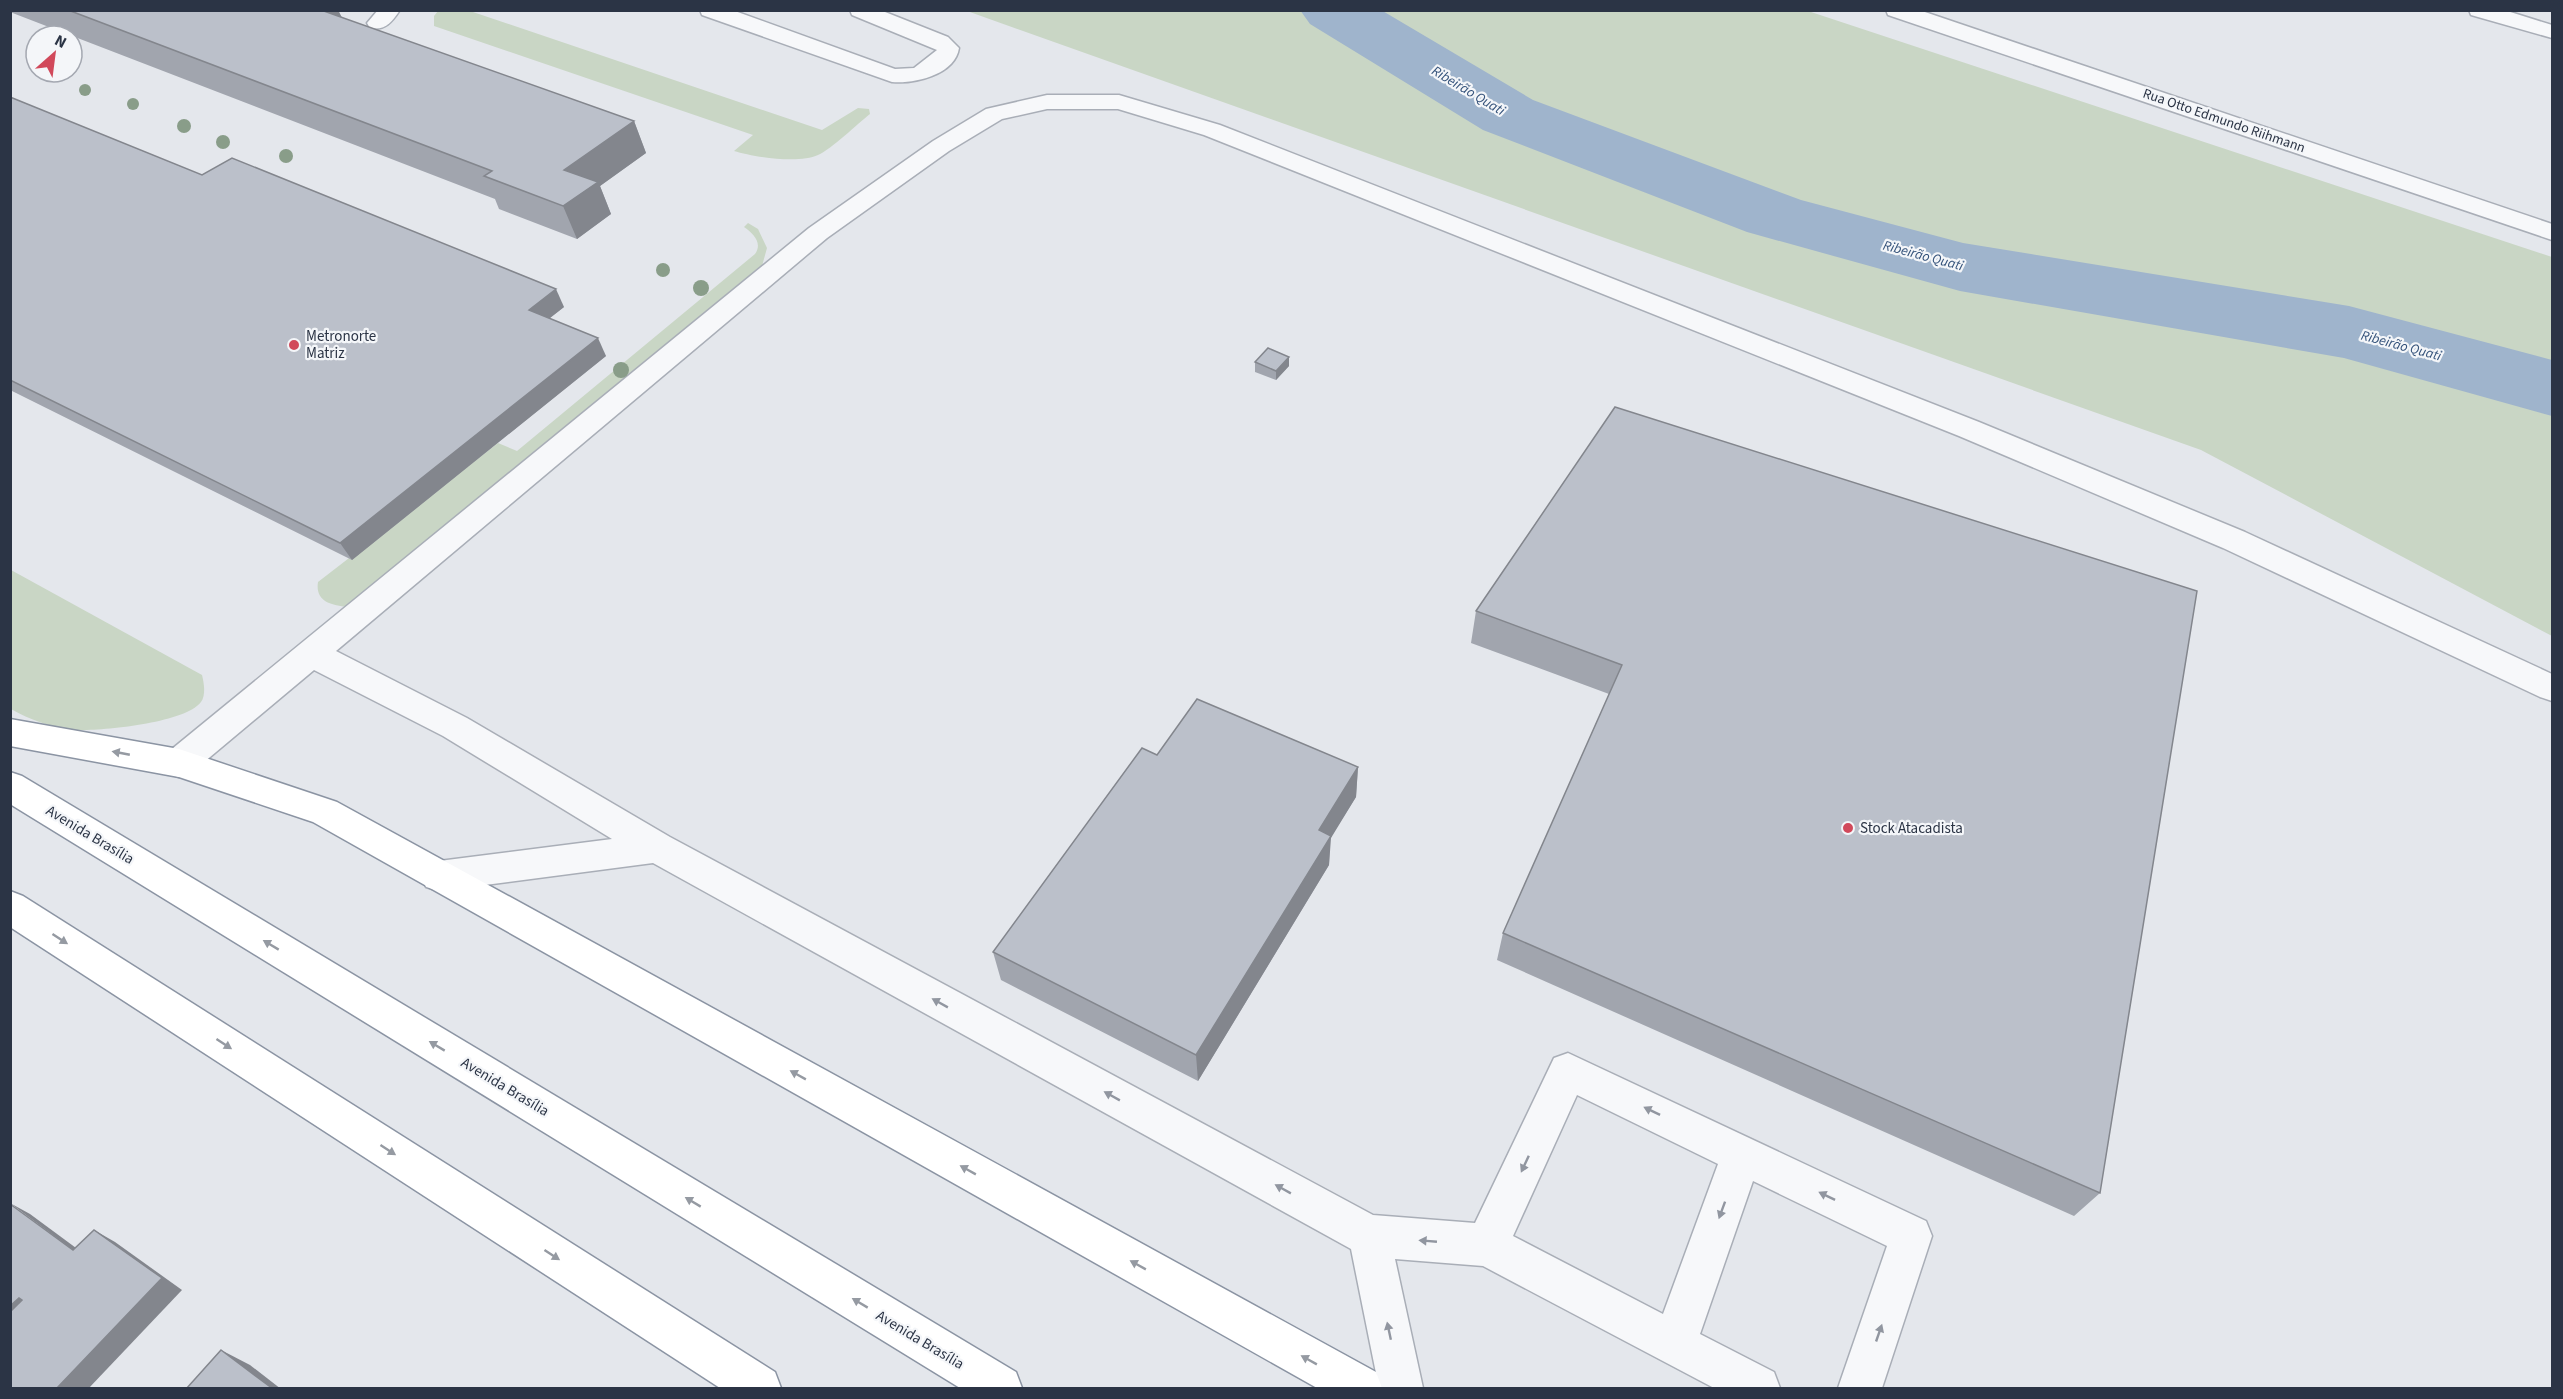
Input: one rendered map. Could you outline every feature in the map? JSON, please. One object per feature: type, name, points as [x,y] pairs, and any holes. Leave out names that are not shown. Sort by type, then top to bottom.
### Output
[{"type":"highway","points":[[10,732],[179,763],[325,812],[1360,1389]]},
{"type":"highway","name":"Avenida Brasília","points":[[10,786],[1000,1389]]},
{"type":"highway","points":[[10,907],[759,1389]]},
{"type":"street","points":[[710,10],[892,75],[909,77],[922,75],[947,54],[948,48],[939,42],[860,10]]},
{"type":"street","name":"Rua Otto Edmundo Riihmann","points":[[1896,10],[2553,232]]},
{"type":"street","points":[[2479,10],[2553,32]]},
{"type":"street","points":[[179,763],[819,233],[941,147],[994,114],[1047,102],[1119,102],[1212,130],[1969,429],[2234,540],[2553,688]]},
{"type":"street","points":[[312,654],[455,727],[657,848],[1369,1236],[1486,1245],[1758,1389]]},
{"type":"street","points":[[439,876],[657,848]]},
{"type":"street","points":[[1486,1245],[1568,1071],[1911,1236],[1860,1389]]},
{"type":"street","points":[[1674,1344],[1742,1155]]},
{"type":"street","points":[[1369,1236],[1401,1389]]},
{"type":"green space","points":[[438,11],[470,11],[822,130],[858,108],[869,109],[870,114],[830,147],[810,158],[776,159],[742,153],[734,151],[753,135],[434,26],[434,16]]},
{"type":"green space","points":[[967,11],[1808,11],[2552,257],[2552,636],[2201,450]]},
{"type":"green space","points":[[748,223],[758,229],[767,248],[762,266],[748,279],[346,607],[334,605],[321,598],[318,582],[498,443],[517,451],[755,254],[757,242],[754,235],[744,227]]},
{"type":"green space","points":[[11,570],[202,675],[204,692],[201,702],[192,709],[161,720],[88,730],[51,725],[11,709]]},
{"type":"building","points":[[68,10],[321,10],[634,121],[564,170],[598,182],[563,206],[484,176],[492,171]]},
{"type":"building","name":"Metronorte Matriz","points":[[10,97],[202,175],[232,158],[556,289],[529,310],[598,338],[340,543],[10,380]]},
{"type":"building","points":[[1268,348],[1289,357],[1276,371],[1255,362]]},
{"type":"building","name":"Stock Atacadista","points":[[1615,407],[2197,591],[2100,1193],[1503,933],[1622,665],[1476,611]]},
{"type":"building","points":[[1197,699],[1358,767],[1319,830],[1331,836],[1196,1055],[993,952],[1142,748],[1157,755]]},
{"type":"building","points":[[10,1204],[73,1250],[94,1230],[162,1278],[56,1389],[10,1389],[10,1312],[22,1300],[19,1298],[10,1306]]},
{"type":"building","points":[[221,1350],[273,1389],[186,1389]]},
{"type":"waterway","name":"Ribeirão Quati","points":[[1333,10],[1508,115],[1774,216],[1960,267],[2349,332],[2552,388]]},
{"type":"place","name":"Metronorte Matriz","points":[[294,345]]},
{"type":"place","name":"Stock Atacadista","points":[[1848,828]]}]
